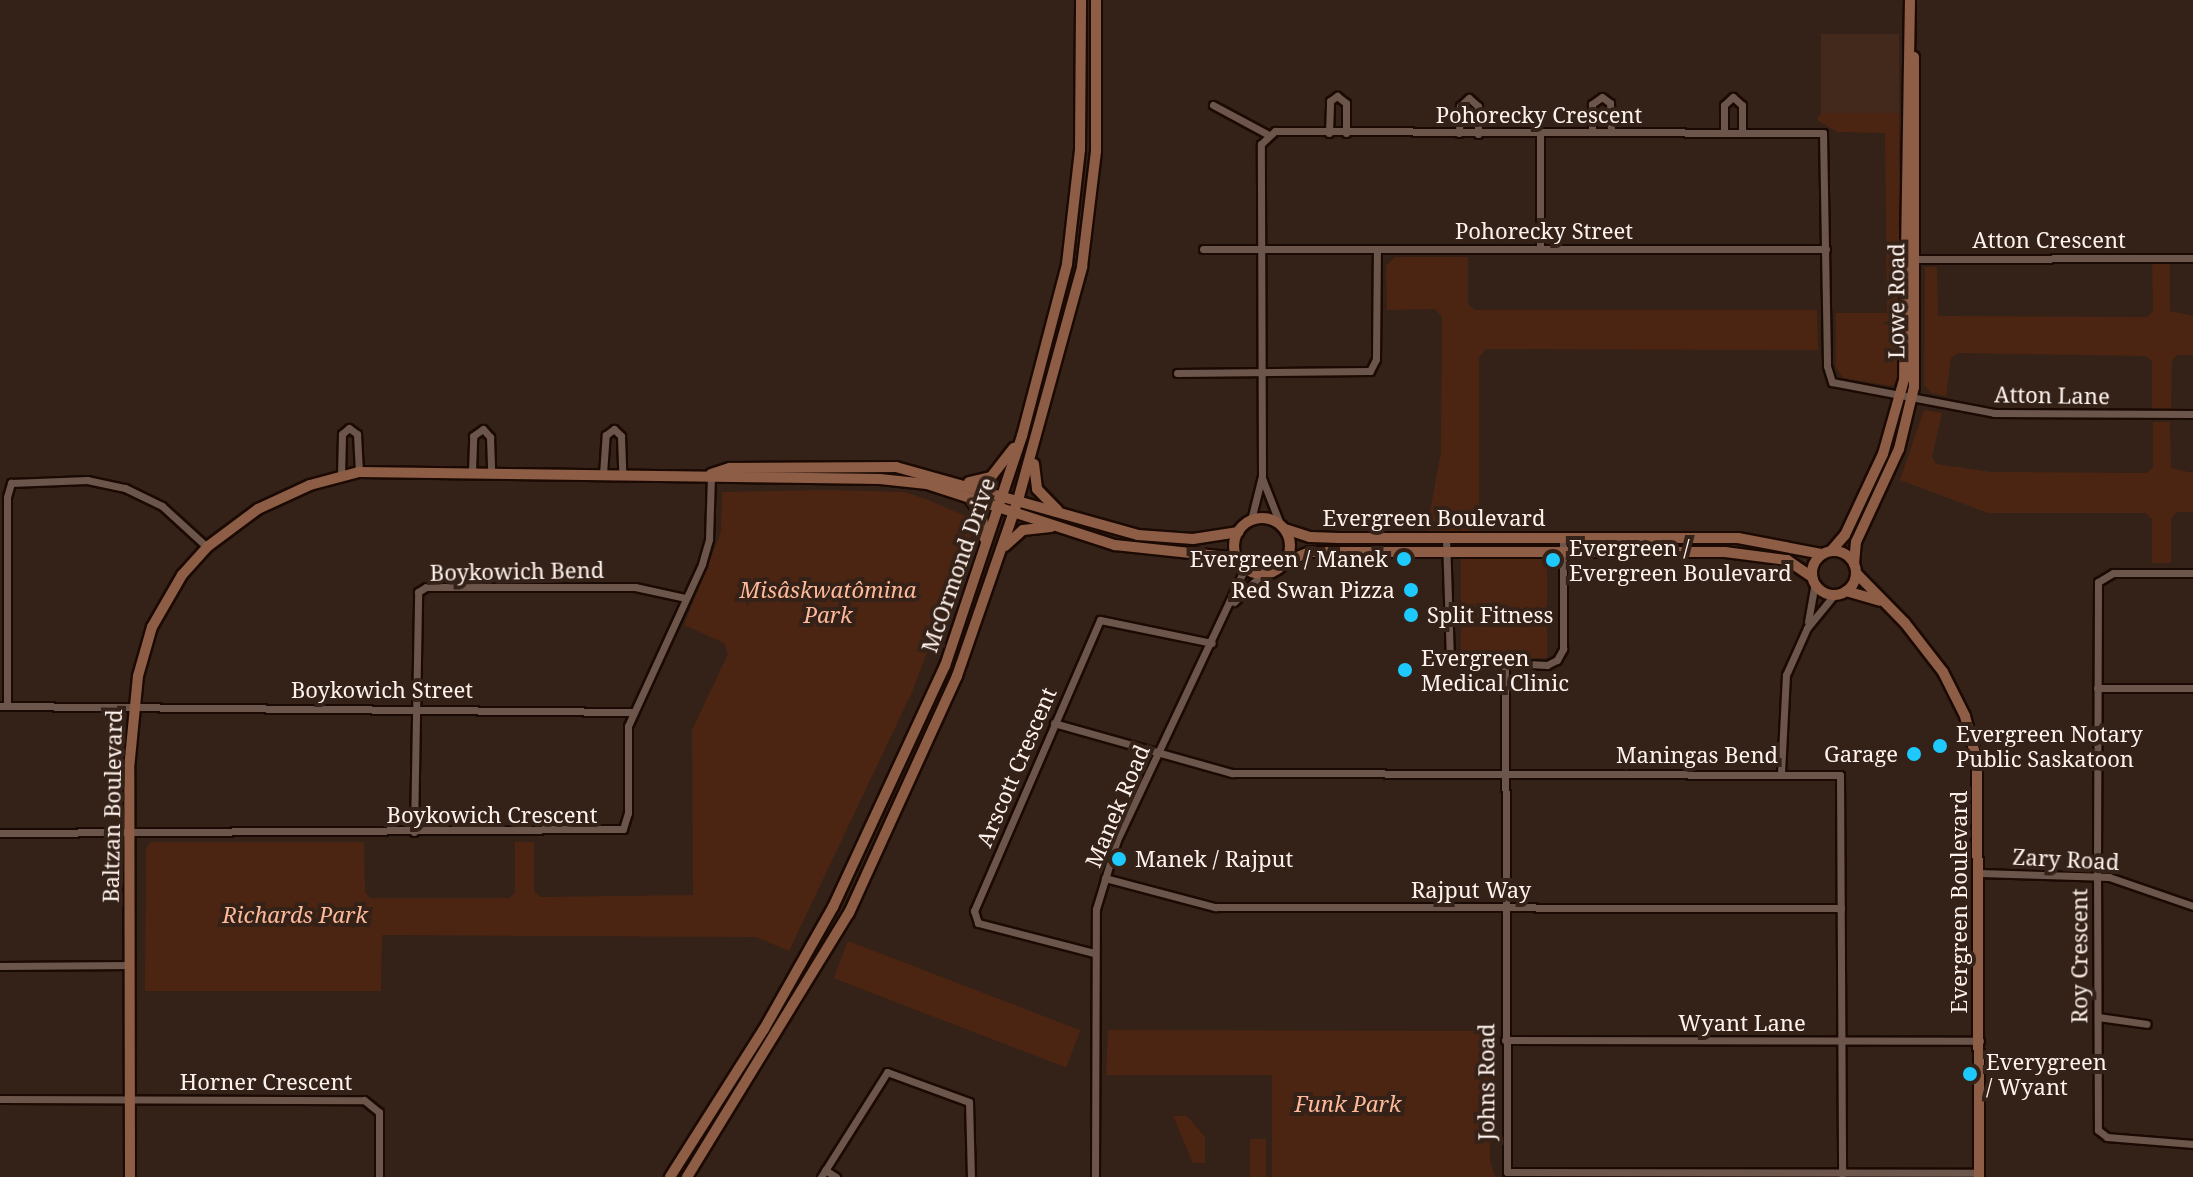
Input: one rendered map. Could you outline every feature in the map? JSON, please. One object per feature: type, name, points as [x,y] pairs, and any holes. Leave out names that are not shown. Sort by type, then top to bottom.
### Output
[{"type":"street","name":"McOrmond Drive","points":[[670,1177],[764,1029],[833,907],[945,666],[1022,436],[1067,264],[1080,150],[1081,0]]},
{"type":"street","name":"McOrmond Drive","points":[[687,1177],[849,913],[957,676],[1034,450],[1082,267],[1096,151],[1096,0]]},
{"type":"street","name":"Lowe Road","points":[[1839,593],[1855,568],[1856,542],[1899,449],[1906,398],[1910,259],[1910,0]]},
{"type":"street","points":[[1329,133],[1330,101],[1337,96],[1346,103],[1346,133]]},
{"type":"street","points":[[1592,132],[1592,104],[1602,97],[1610,103],[1611,132]]},
{"type":"street","points":[[1724,132],[1724,105],[1733,97],[1742,105],[1742,132]]},
{"type":"street","points":[[1459,133],[1461,102],[1469,98],[1478,106],[1478,134]]},
{"type":"street","points":[[1034,450],[1037,489],[1064,515],[1157,537],[1193,539],[1238,532],[1251,520],[1262,476],[1261,144],[1267,134],[1213,105]]},
{"type":"street","points":[[1540,133],[1540,248]]},
{"type":"street","name":"Pohorecky Crescent","points":[[1267,134],[1824,134],[1829,379],[1906,398]]},
{"type":"street","name":"Pohorecky Street","points":[[1203,249],[1826,249]]},
{"type":"street","points":[[1177,373],[1373,369],[1377,249]]},
{"type":"street","name":"Atton Crescent","points":[[1910,259],[2193,258]]},
{"type":"street","name":"Lowe Road","points":[[1814,581],[1827,553],[1845,535],[1906,398]]},
{"type":"street","name":"Atton Lane","points":[[1906,398],[2011,414],[2193,414]]},
{"type":"street","points":[[341,476],[342,434],[349,428],[357,434],[359,472]]},
{"type":"street","points":[[472,472],[473,436],[483,429],[490,437],[491,472]]},
{"type":"street","points":[[603,474],[606,435],[614,429],[621,436],[622,474]]},
{"type":"street","points":[[963,482],[998,471],[1022,436]]},
{"type":"street","name":"Baltzan Boulevard","points":[[711,474],[730,468],[878,466],[963,482],[1016,506],[1064,515]]},
{"type":"street","name":"Baltzan Boulevard","points":[[130,1177],[132,708],[152,627],[182,575],[207,547],[258,509],[341,476],[359,472],[711,474],[731,480],[896,480],[970,498],[1001,501]]},
{"type":"street","name":"Boykowich Crescent","points":[[0,833],[623,829],[632,712],[709,539],[711,474]]},
{"type":"street","points":[[1238,532],[1237,558],[1245,568],[1262,574],[1285,562],[1291,545],[1262,476]]},
{"type":"street","points":[[3,706],[7,497],[11,483],[87,480],[125,488],[162,506],[207,547]]},
{"type":"street","points":[[970,498],[982,516],[985,545]]},
{"type":"street","points":[[1016,506],[1058,527],[1129,548],[1237,558]]},
{"type":"street","points":[[1251,520],[1282,526]]},
{"type":"street","name":"Evergreen Boulevard","points":[[1282,526],[1310,537],[1738,538],[1845,554],[1926,647],[1965,716],[1979,787],[1979,1175]]},
{"type":"street","points":[[997,558],[1023,530],[1058,527]]},
{"type":"street","points":[[1446,539],[1447,655],[1460,664],[1505,665],[1547,665],[1561,655],[1563,539]]},
{"type":"street","name":"Evergreen Boulevard","points":[[1285,562],[1310,552],[1745,552],[1801,565],[1814,581],[1839,593],[1855,591],[1888,606]]},
{"type":"street","name":"Manek Road","points":[[1095,1177],[1094,953],[1105,878],[1157,755],[1230,607],[1245,568]]},
{"type":"street","points":[[2097,876],[2097,688],[2101,577],[2193,573]]},
{"type":"street","name":"Manek Road","points":[[1230,607],[1262,574]]},
{"type":"street","points":[[1781,773],[1782,693],[1807,628],[1814,581]]},
{"type":"street","name":"Boykowich Bend","points":[[414,708],[414,608],[418,592],[426,587],[635,587],[685,598]]},
{"type":"street","points":[[1807,628],[1839,593]]},
{"type":"street","name":"Arscott Crescent","points":[[1094,953],[978,923],[973,916],[1100,620],[1212,643]]},
{"type":"street","name":"Johns Road","points":[[1505,665],[1507,1172],[1979,1175]]},
{"type":"street","points":[[2097,688],[2193,688]]},
{"type":"street","name":"Boykowich Street","points":[[3,706],[632,712]]},
{"type":"street","points":[[414,708],[414,832]]},
{"type":"street","name":"Maningas Bend","points":[[1054,723],[1157,755],[1232,773],[1840,775],[1842,1174]]},
{"type":"street","name":"Zary Road","points":[[1979,873],[2097,876],[2147,886],[2193,906]]},
{"type":"street","name":"Roy Crescent","points":[[2097,876],[2098,1130],[2107,1137],[2193,1144]]},
{"type":"street","name":"Rajput Way","points":[[1105,878],[1215,907],[1841,908]]},
{"type":"street","points":[[0,966],[130,965]]},
{"type":"street","points":[[2098,1017],[2147,1024]]},
{"type":"street","name":"Wyant Lane","points":[[1505,1040],[1980,1041]]},
{"type":"street","points":[[836,1177],[823,1174],[887,1072],[969,1102],[971,1177]]},
{"type":"street","points":[[0,1099],[131,1099]]},
{"type":"street","name":"Horner Crescent","points":[[131,1099],[364,1100],[379,1112],[379,1177]]},
{"type":"shaded area","points":[[1821,34],[1899,34],[1899,113],[1821,113]]},
{"type":"green space","points":[[1821,113],[1899,113],[1899,375],[1893,386],[1843,378],[1836,367],[1836,313],[1887,313],[1885,133],[1837,132],[1817,120]]},
{"type":"green space","points":[[1395,257],[1468,257],[1468,304],[1475,310],[1817,310],[1818,350],[1486,349],[1479,358],[1479,534],[1426,534],[1441,451],[1442,317],[1435,309],[1387,310],[1386,266]]},
{"type":"green space","points":[[2152,258],[2170,258],[2170,311],[2193,316],[2193,355],[2177,355],[2172,361],[2171,415],[2152,415],[2152,361],[2146,356],[1958,353],[1951,358],[1946,396],[1931,393],[1924,385],[1925,267],[1937,267],[1938,316],[2147,317],[2153,311]]},
{"type":"green space","points":[[1924,410],[1942,413],[1932,457],[1936,464],[1991,472],[2147,473],[2153,467],[2153,422],[2170,422],[2171,468],[2193,473],[2193,512],[2177,512],[2171,519],[2171,563],[2152,563],[2152,519],[2146,513],[1988,513],[1900,480]]},
{"type":"green space","name":"Misâskwatômina Park","points":[[722,492],[904,492],[926,499],[965,516],[971,536],[912,692],[789,951],[756,937],[382,935],[381,991],[145,991],[146,849],[150,842],[364,842],[365,892],[370,898],[509,898],[515,893],[515,842],[534,842],[534,891],[540,897],[693,895],[692,730],[728,654],[724,643],[684,625],[721,532]]},
{"type":"green space","points":[[1461,556],[1547,556],[1547,658],[1461,658]]},
{"type":"green space","points":[[848,941],[1080,1030],[1066,1068],[834,978]]},
{"type":"green space","name":"Funk Park","points":[[1108,1030],[1486,1031],[1491,1037],[1490,1160],[1495,1177],[1272,1177],[1272,1075],[1106,1075]]},
{"type":"green space","points":[[1173,1116],[1187,1116],[1205,1137],[1205,1163],[1193,1163]]},
{"type":"green space","points":[[1250,1139],[1266,1139],[1266,1177],[1250,1177]]},
{"type":"place","name":"Evergreen / Manek","points":[[1404,559]]},
{"type":"place","name":"Evergreen / Evergreen Boulevard","points":[[1553,560]]},
{"type":"place","name":"Red Swan Pizza","points":[[1411,590]]},
{"type":"place","name":"Split Fitness","points":[[1411,615]]},
{"type":"place","name":"Evergreen Medical Clinic","points":[[1405,670]]},
{"type":"place","name":"Evergreen Notary Public Saskatoon","points":[[1940,746]]},
{"type":"place","name":"Garage","points":[[1914,754]]},
{"type":"place","name":"Manek / Rajput","points":[[1119,859]]},
{"type":"place","name":"Everygreen / Wyant","points":[[1970,1074]]},
{"type":"park label","name":"Richards Park","points":[[295,915]]}]
